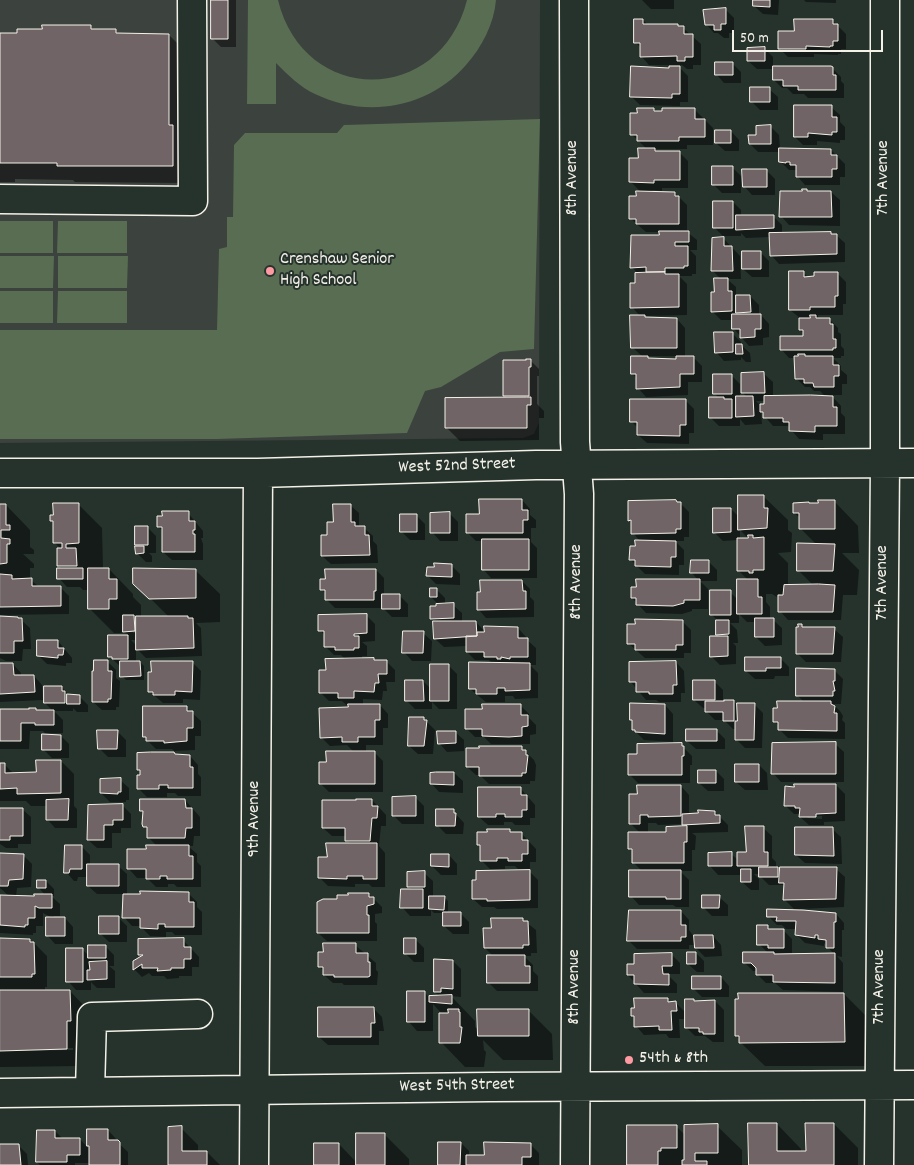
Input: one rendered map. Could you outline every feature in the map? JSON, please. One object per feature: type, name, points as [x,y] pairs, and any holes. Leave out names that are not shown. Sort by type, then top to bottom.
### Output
[{"type":"street","points":[[0,198],[193,201],[192,0]]},
{"type":"street","name":"8th Avenue","points":[[574,0],[575,442],[578,504],[575,1165]]},
{"type":"street","name":"7th Avenue","points":[[879,1165],[885,464],[885,0]]},
{"type":"street","name":"West 52nd Street","points":[[0,474],[258,473],[577,464],[914,464]]},
{"type":"street","name":"9th Avenue","points":[[254,1165],[258,473]]},
{"type":"street","points":[[90,1091],[92,1017],[198,1014]]},
{"type":"street","name":"West 54th Street","points":[[0,1093],[576,1086],[914,1085]]},
{"type":"shaded area","name":"Crenshaw Senior High School","points":[[0,0],[540,0],[539,423],[534,434],[523,438],[0,443]]},
{"type":"green space","points":[[248,0],[278,0],[292,35],[315,60],[342,75],[372,80],[402,75],[430,60],[452,35],[467,0],[496,0],[493,18],[482,43],[466,65],[451,80],[415,100],[396,105],[375,107],[335,102],[315,94],[299,84],[276,63],[276,104],[247,104]]},
{"type":"green space","points":[[540,119],[534,349],[500,352],[441,387],[425,391],[407,433],[217,439],[0,439],[0,330],[217,330],[219,249],[227,247],[227,217],[233,217],[234,145],[245,133],[337,133],[344,125]]},
{"type":"green space","points":[[0,221],[53,221],[53,253],[0,253]]},
{"type":"green space","points":[[58,221],[127,221],[127,253],[57,253]]},
{"type":"green space","points":[[0,256],[54,256],[53,288],[0,288]]},
{"type":"green space","points":[[58,256],[128,256],[127,288],[58,288]]},
{"type":"green space","points":[[0,291],[53,291],[53,323],[0,323]]},
{"type":"green space","points":[[58,291],[127,291],[127,323],[57,323]]},
{"type":"building","points":[[211,0],[228,0],[228,39],[211,39]]},
{"type":"building","points":[[753,0],[770,0],[770,7],[753,6]]},
{"type":"building","points":[[726,8],[726,24],[721,24],[721,30],[714,30],[714,25],[705,25],[703,10]]},
{"type":"building","points":[[634,19],[643,19],[643,24],[678,24],[678,26],[684,26],[684,34],[693,34],[693,57],[685,57],[685,61],[677,61],[677,56],[640,57],[640,43],[634,43]]},
{"type":"building","points":[[794,19],[833,19],[833,24],[838,24],[838,41],[833,41],[833,46],[830,47],[806,46],[806,49],[778,49],[778,31],[794,31]]},
{"type":"building","points":[[42,25],[91,25],[91,29],[116,29],[116,33],[169,34],[169,125],[173,125],[173,166],[57,166],[57,163],[0,163],[0,33],[17,33],[17,29],[42,29]]},
{"type":"building","points":[[765,47],[765,61],[747,61],[747,48]]},
{"type":"building","points":[[715,62],[733,62],[733,75],[715,75]]},
{"type":"building","points":[[631,66],[669,68],[669,66],[680,66],[680,94],[672,94],[672,98],[630,97]]},
{"type":"building","points":[[773,66],[831,66],[833,67],[833,75],[836,75],[836,90],[798,90],[798,86],[783,86],[783,80],[773,80]]},
{"type":"building","points":[[750,87],[770,87],[770,102],[750,102]]},
{"type":"building","points":[[794,105],[832,105],[832,117],[837,117],[837,132],[832,132],[832,135],[808,133],[808,137],[794,137]]},
{"type":"building","points":[[637,108],[654,108],[654,111],[662,111],[662,108],[695,108],[695,119],[705,119],[705,137],[679,137],[679,141],[637,141],[637,135],[630,135],[630,113],[637,113]]},
{"type":"building","points":[[771,125],[771,144],[749,144],[748,135],[756,135],[756,126]]},
{"type":"building","points":[[715,130],[731,130],[731,143],[715,143]]},
{"type":"building","points":[[638,148],[655,148],[655,151],[680,151],[680,180],[654,180],[654,183],[629,182],[629,158],[638,158]]},
{"type":"building","points":[[779,148],[831,149],[831,155],[837,155],[837,169],[832,169],[832,177],[796,177],[796,165],[790,165],[790,162],[779,162]]},
{"type":"building","points":[[712,166],[733,166],[733,185],[712,185]]},
{"type":"building","points":[[742,169],[767,169],[767,187],[743,187]]},
{"type":"building","points":[[802,189],[807,189],[807,191],[831,191],[832,217],[779,217],[780,191],[802,191]]},
{"type":"building","points":[[636,191],[675,192],[675,196],[679,196],[679,224],[636,224],[636,219],[629,219],[629,196],[636,196]]},
{"type":"building","points":[[713,201],[733,201],[733,228],[713,228]]},
{"type":"building","points":[[736,215],[774,215],[774,228],[736,230]]},
{"type":"building","points":[[659,231],[689,231],[689,242],[675,242],[675,246],[688,246],[688,266],[684,266],[684,268],[665,268],[665,272],[646,272],[646,267],[630,268],[631,235],[659,235]]},
{"type":"building","points":[[831,232],[831,234],[837,234],[837,254],[770,256],[769,233]]},
{"type":"building","points":[[724,237],[724,246],[732,246],[733,271],[711,271],[712,238]]},
{"type":"building","points":[[742,251],[761,251],[761,269],[742,269]]},
{"type":"building","points":[[789,271],[804,271],[804,277],[814,276],[814,272],[838,272],[838,296],[835,296],[835,307],[810,307],[810,310],[789,310]]},
{"type":"building","points":[[665,272],[665,274],[679,274],[679,307],[630,308],[630,283],[635,283],[635,273]]},
{"type":"building","points":[[714,278],[728,278],[728,291],[732,291],[732,311],[711,312],[711,292],[714,292]]},
{"type":"building","points":[[736,295],[750,295],[751,312],[736,313]]},
{"type":"building","points":[[732,314],[761,314],[761,329],[755,329],[755,337],[740,338],[740,329],[732,329]]},
{"type":"building","points":[[630,315],[677,318],[677,348],[631,348]]},
{"type":"building","points":[[810,315],[816,315],[816,318],[830,318],[830,324],[833,324],[833,339],[836,339],[836,348],[833,348],[833,350],[780,350],[780,336],[803,336],[803,330],[799,330],[799,318],[810,318]]},
{"type":"building","points":[[714,332],[733,332],[733,352],[715,353]]},
{"type":"building","points":[[736,344],[742,344],[743,354],[736,354]]},
{"type":"building","points":[[798,354],[805,354],[805,356],[833,356],[833,365],[839,365],[839,376],[834,376],[834,387],[814,387],[813,383],[804,383],[804,379],[795,379],[794,356],[798,356]]},
{"type":"building","points":[[631,356],[676,359],[676,356],[694,356],[694,374],[680,374],[680,387],[636,389],[636,374],[631,374]]},
{"type":"building","points":[[531,359],[531,367],[529,367],[529,396],[503,396],[503,360]]},
{"type":"building","points":[[764,372],[765,393],[741,393],[741,373]]},
{"type":"building","points":[[713,374],[732,374],[732,394],[713,394]]},
{"type":"building","points":[[736,396],[753,396],[754,416],[736,417]]},
{"type":"building","points":[[764,396],[833,396],[833,407],[837,407],[837,426],[815,426],[815,432],[789,431],[789,422],[783,422],[783,418],[763,418],[763,412],[760,412],[760,404],[764,404]]},
{"type":"building","points":[[531,397],[531,405],[527,405],[527,428],[445,428],[445,398]]},
{"type":"building","points":[[709,397],[732,399],[732,418],[709,418]]},
{"type":"building","points":[[630,399],[686,399],[686,425],[680,425],[680,436],[637,435],[637,422],[630,422]]},
{"type":"building","points":[[738,495],[764,495],[764,508],[768,508],[767,528],[738,530]]},
{"type":"building","points":[[479,499],[522,499],[522,510],[528,510],[528,520],[523,520],[523,533],[466,533],[466,514],[479,514]]},
{"type":"building","points":[[676,500],[681,502],[681,529],[676,529],[676,533],[631,534],[631,520],[628,521],[628,501]]},
{"type":"building","points":[[818,500],[835,500],[835,529],[799,529],[799,513],[793,513],[793,503],[818,503]]},
{"type":"building","points":[[53,503],[79,503],[79,543],[66,544],[66,548],[76,548],[77,566],[57,566],[57,548],[62,548],[62,543],[53,543],[53,521],[50,521],[50,515],[53,515]]},
{"type":"building","points":[[0,504],[6,504],[6,525],[10,525],[10,530],[1,530],[1,538],[10,539],[10,544],[7,544],[7,563],[0,564]]},
{"type":"building","points":[[333,504],[351,504],[351,522],[355,522],[355,526],[365,526],[365,535],[369,535],[370,555],[321,556],[321,535],[327,535],[327,522],[333,522]]},
{"type":"building","points":[[713,508],[731,508],[731,532],[713,533]]},
{"type":"building","points":[[162,511],[189,511],[189,521],[195,521],[193,534],[195,534],[195,552],[162,552],[162,527],[157,527],[157,516],[162,516]]},
{"type":"building","points":[[450,512],[450,533],[430,533],[430,513]]},
{"type":"building","points":[[400,514],[417,514],[417,532],[400,532]]},
{"type":"building","points":[[135,526],[148,526],[148,545],[135,545]]},
{"type":"building","points":[[748,535],[753,535],[753,538],[764,537],[764,570],[753,570],[753,573],[737,571],[737,538],[748,538]]},
{"type":"building","points":[[482,539],[529,539],[529,570],[482,570]]},
{"type":"building","points":[[635,540],[676,541],[676,557],[671,557],[671,567],[635,566],[635,560],[629,560],[630,546],[635,546]]},
{"type":"building","points":[[797,543],[835,544],[833,571],[797,571]]},
{"type":"building","points":[[135,546],[144,546],[144,553],[136,554]]},
{"type":"building","points":[[691,560],[709,560],[709,573],[690,573]]},
{"type":"building","points":[[434,563],[452,564],[452,577],[426,576],[427,567],[434,567]]},
{"type":"building","points":[[57,568],[83,568],[83,579],[57,579]]},
{"type":"building","points":[[88,568],[109,568],[109,579],[117,579],[117,599],[109,599],[109,609],[88,609]]},
{"type":"building","points":[[133,568],[196,569],[196,598],[149,599],[133,584]]},
{"type":"building","points":[[325,569],[376,569],[374,600],[325,600],[325,590],[320,590],[320,579],[325,579]]},
{"type":"building","points":[[0,574],[12,575],[12,579],[32,578],[32,586],[61,586],[61,606],[0,607]]},
{"type":"building","points":[[636,579],[700,579],[700,600],[684,600],[684,603],[673,606],[636,605],[636,598],[631,598],[631,587],[636,587]]},
{"type":"building","points":[[737,579],[758,579],[758,597],[762,597],[762,614],[737,614]]},
{"type":"building","points":[[480,580],[522,580],[523,591],[526,591],[526,609],[477,610],[477,592],[480,592]]},
{"type":"building","points":[[784,585],[835,585],[833,612],[778,612],[778,595],[783,595]]},
{"type":"building","points":[[430,588],[437,588],[437,597],[430,597]]},
{"type":"building","points":[[710,590],[731,590],[731,615],[710,615]]},
{"type":"building","points":[[382,594],[400,594],[400,609],[382,609]]},
{"type":"building","points":[[454,603],[454,618],[430,619],[430,606]]},
{"type":"building","points":[[367,614],[367,633],[354,634],[354,636],[359,636],[359,648],[354,648],[354,650],[335,650],[335,647],[324,647],[324,631],[318,631],[318,615]]},
{"type":"building","points":[[123,615],[134,615],[135,631],[123,632]]},
{"type":"building","points":[[0,616],[22,618],[23,641],[14,641],[14,653],[0,653]]},
{"type":"building","points":[[136,616],[188,616],[188,618],[193,618],[194,648],[136,650]]},
{"type":"building","points":[[755,618],[774,618],[774,637],[755,637]]},
{"type":"building","points":[[635,619],[683,620],[683,645],[676,645],[676,650],[635,650],[635,644],[627,644],[627,624],[635,624]]},
{"type":"building","points":[[716,620],[729,620],[729,634],[716,635]]},
{"type":"building","points":[[433,621],[476,621],[477,636],[434,639]]},
{"type":"building","points":[[798,624],[802,624],[802,627],[835,627],[833,654],[796,654],[796,627],[798,627]]},
{"type":"building","points":[[484,626],[518,627],[518,638],[528,638],[528,657],[510,657],[510,659],[501,657],[501,659],[497,659],[497,657],[484,657],[484,652],[466,652],[466,636],[477,636],[477,632],[484,632]]},
{"type":"building","points":[[403,631],[424,631],[423,653],[402,653]]},
{"type":"building","points":[[108,635],[128,635],[128,659],[112,659],[112,657],[108,657]]},
{"type":"building","points":[[710,636],[728,636],[728,656],[710,657]]},
{"type":"building","points":[[37,640],[58,640],[58,648],[64,648],[63,655],[58,655],[58,658],[37,656]]},
{"type":"building","points":[[745,657],[781,657],[781,668],[766,668],[766,671],[745,671]]},
{"type":"building","points":[[374,658],[374,660],[387,660],[387,674],[378,674],[379,683],[375,683],[374,692],[354,691],[354,698],[338,698],[338,693],[319,693],[319,670],[326,670],[325,659]]},
{"type":"building","points":[[94,660],[108,660],[108,671],[112,671],[111,699],[108,699],[108,702],[92,702]]},
{"type":"building","points":[[120,661],[140,661],[141,676],[120,677]]},
{"type":"building","points":[[151,661],[193,661],[192,692],[175,691],[175,695],[153,695],[153,692],[148,692],[148,672],[151,672]]},
{"type":"building","points":[[676,661],[677,685],[673,685],[673,694],[636,692],[636,682],[629,682],[629,662]]},
{"type":"building","points":[[469,662],[530,663],[530,690],[505,691],[505,688],[497,688],[497,694],[476,694],[476,689],[469,689]]},
{"type":"building","points":[[0,663],[13,663],[14,675],[34,675],[35,692],[0,694]]},
{"type":"building","points":[[430,664],[449,664],[449,701],[430,701]]},
{"type":"building","points":[[796,668],[835,669],[835,681],[833,681],[835,691],[833,691],[833,696],[796,696]]},
{"type":"building","points":[[405,680],[423,680],[424,701],[405,701]]},
{"type":"building","points":[[693,680],[715,680],[715,700],[693,700]]},
{"type":"building","points":[[44,686],[62,686],[62,691],[65,691],[65,703],[44,703]]},
{"type":"building","points":[[67,694],[80,695],[80,704],[67,704]]},
{"type":"building","points":[[734,700],[734,721],[723,721],[723,712],[705,712],[705,701]]},
{"type":"building","points":[[777,701],[831,701],[831,704],[835,706],[834,713],[837,713],[837,731],[778,730],[778,722],[773,722],[773,708],[777,708]]},
{"type":"building","points":[[630,703],[665,704],[665,734],[635,732],[635,730],[632,730]]},
{"type":"building","points":[[737,703],[755,703],[754,740],[735,740]]},
{"type":"building","points":[[348,704],[380,704],[380,720],[375,720],[375,737],[358,737],[358,742],[342,742],[342,737],[320,738],[319,708],[348,707]]},
{"type":"building","points":[[482,704],[521,704],[521,715],[528,715],[528,726],[522,727],[522,736],[482,736],[482,729],[465,729],[465,709],[482,709]]},
{"type":"building","points":[[143,706],[187,706],[187,711],[193,711],[193,728],[187,728],[187,741],[164,743],[164,741],[146,741],[146,737],[143,737]]},
{"type":"building","points":[[29,708],[54,710],[54,725],[21,723],[21,741],[0,741],[0,709]]},
{"type":"building","points":[[409,717],[424,717],[424,720],[427,720],[424,746],[408,746]]},
{"type":"building","points":[[686,729],[717,729],[717,741],[686,741]]},
{"type":"building","points":[[97,730],[118,730],[117,749],[98,749]]},
{"type":"building","points":[[437,731],[456,731],[456,743],[438,744]]},
{"type":"building","points":[[42,734],[61,735],[61,750],[42,750]]},
{"type":"building","points":[[836,742],[836,774],[771,774],[772,743]]},
{"type":"building","points":[[682,743],[682,746],[684,746],[684,756],[682,756],[682,775],[628,775],[628,754],[637,754],[637,744]]},
{"type":"building","points":[[479,746],[522,746],[522,750],[526,750],[526,755],[528,755],[526,773],[522,773],[522,776],[479,776],[479,767],[466,767],[466,748],[479,748]]},
{"type":"building","points":[[326,751],[375,751],[375,784],[319,784],[319,762],[326,762]]},
{"type":"building","points":[[174,752],[175,754],[190,755],[190,767],[193,767],[193,788],[168,788],[168,785],[159,785],[159,789],[137,789],[137,775],[140,775],[140,770],[137,770],[137,753]]},
{"type":"building","points":[[36,760],[61,760],[61,793],[17,794],[17,788],[0,789],[0,763],[5,763],[5,773],[36,772]]},
{"type":"building","points":[[735,764],[759,764],[759,782],[735,782]]},
{"type":"building","points":[[698,770],[716,770],[716,783],[698,783]]},
{"type":"building","points":[[454,772],[454,785],[430,784],[430,773]]},
{"type":"building","points":[[121,778],[121,792],[118,792],[118,794],[100,793],[100,779]]},
{"type":"building","points":[[794,784],[836,784],[836,813],[816,814],[816,817],[799,817],[800,808],[784,806],[785,786],[794,787]]},
{"type":"building","points":[[637,785],[681,785],[681,816],[648,817],[648,815],[640,815],[640,824],[629,824],[629,794],[637,794]]},
{"type":"building","points":[[478,787],[521,787],[521,795],[527,795],[527,810],[522,810],[522,817],[505,817],[505,814],[496,814],[496,817],[478,817]]},
{"type":"building","points":[[416,796],[416,816],[392,816],[392,797]]},
{"type":"building","points":[[69,799],[68,820],[46,820],[46,800]]},
{"type":"building","points":[[140,799],[185,799],[186,808],[192,808],[192,828],[186,828],[185,838],[147,838],[147,827],[143,827],[142,824],[143,811],[140,811]]},
{"type":"building","points":[[372,799],[372,806],[378,806],[377,818],[372,818],[370,841],[345,841],[345,828],[322,828],[322,800]]},
{"type":"building","points":[[123,804],[123,820],[113,820],[113,825],[104,825],[104,840],[87,840],[88,805]]},
{"type":"building","points":[[0,808],[23,808],[23,836],[10,836],[10,840],[0,840]]},
{"type":"building","points":[[436,809],[454,809],[454,813],[456,813],[455,826],[436,826]]},
{"type":"building","points":[[698,810],[715,811],[715,815],[720,815],[720,823],[682,825],[682,814],[698,813]]},
{"type":"building","points":[[687,826],[687,842],[684,842],[684,863],[632,863],[632,849],[628,849],[628,832],[666,832],[666,827]]},
{"type":"building","points":[[745,826],[764,826],[764,852],[768,852],[768,866],[737,866],[737,852],[746,852]]},
{"type":"building","points":[[795,827],[833,827],[834,856],[795,855]]},
{"type":"building","points":[[487,829],[510,829],[510,832],[522,832],[522,840],[528,840],[528,854],[522,854],[522,861],[508,861],[508,858],[497,858],[497,861],[480,861],[480,845],[477,845],[477,832],[487,832]]},
{"type":"building","points":[[326,843],[377,843],[377,879],[363,879],[363,876],[347,876],[347,879],[318,878],[318,857],[327,857]]},
{"type":"building","points":[[65,845],[82,845],[82,869],[70,869],[69,873],[64,873]]},
{"type":"building","points":[[146,845],[189,845],[189,856],[193,856],[193,879],[167,879],[167,876],[160,876],[160,879],[146,879],[146,869],[127,869],[127,849],[146,849]]},
{"type":"building","points":[[732,852],[732,866],[708,866],[708,853]]},
{"type":"building","points":[[0,853],[24,854],[23,879],[9,880],[8,886],[0,886]]},
{"type":"building","points":[[431,854],[449,854],[449,867],[431,866]]},
{"type":"building","points":[[87,864],[119,864],[119,886],[87,886]]},
{"type":"building","points":[[759,867],[778,867],[778,877],[759,877]]},
{"type":"building","points":[[780,867],[837,867],[836,899],[783,900],[784,883],[779,883]]},
{"type":"building","points":[[741,869],[751,869],[751,882],[741,882]]},
{"type":"building","points":[[530,870],[530,900],[487,901],[487,899],[472,899],[472,880],[476,880],[476,871]]},
{"type":"building","points":[[629,870],[681,870],[681,899],[629,897]]},
{"type":"building","points":[[425,871],[425,887],[407,887],[407,872]]},
{"type":"building","points":[[37,880],[46,880],[46,888],[37,888]]},
{"type":"building","points":[[401,889],[423,889],[423,908],[400,908]]},
{"type":"building","points":[[140,891],[189,892],[189,902],[194,902],[194,927],[165,927],[165,924],[158,924],[158,929],[140,928],[140,918],[122,918],[123,894],[140,894]]},
{"type":"building","points":[[348,893],[369,893],[369,897],[374,897],[374,904],[367,906],[369,933],[317,933],[317,902],[323,899],[337,899],[337,895],[348,895]]},
{"type":"building","points":[[34,894],[52,894],[52,908],[39,908],[35,906],[35,918],[28,918],[28,925],[25,925],[25,927],[0,925],[0,895],[34,896]]},
{"type":"building","points":[[702,895],[720,895],[719,908],[702,908]]},
{"type":"building","points":[[429,896],[445,896],[444,910],[429,909]]},
{"type":"building","points":[[767,909],[836,913],[834,948],[826,948],[826,940],[818,939],[818,935],[815,935],[815,938],[795,935],[796,921],[776,921],[777,917],[767,917]]},
{"type":"building","points":[[629,910],[681,910],[681,925],[686,925],[686,937],[681,937],[681,941],[627,941]]},
{"type":"building","points":[[443,912],[461,912],[461,926],[443,926]]},
{"type":"building","points":[[99,916],[119,916],[119,934],[99,934]]},
{"type":"building","points":[[46,917],[65,917],[65,936],[46,936]]},
{"type":"building","points":[[491,918],[523,918],[523,921],[528,921],[529,945],[523,945],[523,948],[484,948],[483,928],[491,928]]},
{"type":"building","points":[[757,925],[768,925],[768,929],[784,929],[784,948],[768,948],[768,945],[757,945]]},
{"type":"building","points":[[694,935],[713,935],[714,948],[695,948]]},
{"type":"building","points":[[0,938],[30,939],[30,942],[34,942],[35,974],[32,974],[32,977],[0,977]]},
{"type":"building","points":[[184,938],[184,947],[191,947],[191,959],[184,959],[184,968],[157,971],[158,968],[142,968],[142,964],[133,970],[133,961],[143,955],[138,955],[138,939]]},
{"type":"building","points":[[404,938],[416,938],[416,954],[404,954]]},
{"type":"building","points":[[323,943],[356,943],[356,953],[368,953],[370,976],[334,977],[334,975],[323,975],[323,967],[318,967],[318,952],[323,952]]},
{"type":"building","points":[[88,945],[106,945],[106,958],[88,958]]},
{"type":"building","points":[[66,948],[83,948],[83,982],[66,982]]},
{"type":"building","points":[[687,952],[696,952],[696,964],[687,964]]},
{"type":"building","points":[[743,952],[774,952],[774,954],[835,953],[835,983],[773,982],[773,975],[756,975],[756,968],[751,963],[743,963]]},
{"type":"building","points":[[672,953],[672,966],[662,966],[663,974],[669,974],[669,985],[634,984],[634,975],[627,975],[627,964],[634,964],[634,954]]},
{"type":"building","points":[[487,955],[525,955],[525,966],[530,966],[530,983],[487,983]]},
{"type":"building","points":[[434,959],[453,960],[453,989],[441,988],[441,992],[434,992]]},
{"type":"building","points":[[107,961],[107,979],[87,980],[87,970],[90,970],[89,962]]},
{"type":"building","points":[[692,976],[721,976],[721,989],[692,989]]},
{"type":"building","points":[[0,990],[70,990],[71,1021],[67,1021],[67,1049],[0,1051]]},
{"type":"building","points":[[407,991],[425,991],[425,1022],[407,1022]]},
{"type":"building","points":[[738,993],[844,993],[845,1042],[739,1043],[739,1036],[735,1036],[735,999],[738,999]]},
{"type":"building","points":[[452,995],[452,1004],[429,1002],[429,996]]},
{"type":"building","points":[[634,998],[668,998],[668,1002],[676,1001],[677,1011],[671,1011],[672,1030],[659,1030],[659,1026],[634,1027],[634,1016],[631,1016],[631,1008],[634,1008]]},
{"type":"building","points":[[685,999],[694,999],[694,1001],[715,1000],[715,1034],[703,1034],[703,1032],[699,1032],[699,1028],[685,1028]]},
{"type":"building","points":[[318,1007],[374,1007],[375,1023],[371,1023],[371,1037],[318,1037]]},
{"type":"building","points":[[448,1009],[459,1009],[460,1027],[462,1027],[460,1043],[439,1043],[439,1013],[448,1013]]},
{"type":"building","points":[[477,1009],[529,1009],[529,1036],[478,1036]]},
{"type":"building","points":[[748,1123],[777,1123],[777,1151],[806,1151],[805,1123],[834,1123],[834,1165],[749,1165]]},
{"type":"building","points":[[718,1124],[718,1153],[695,1153],[695,1161],[707,1161],[707,1165],[682,1165],[682,1160],[684,1160],[684,1125]]},
{"type":"building","points":[[627,1125],[677,1125],[677,1148],[661,1148],[661,1151],[658,1151],[658,1165],[627,1165]]},
{"type":"building","points":[[182,1126],[182,1151],[207,1151],[207,1165],[168,1165],[168,1127]]},
{"type":"building","points":[[87,1129],[108,1129],[108,1140],[118,1140],[120,1142],[120,1165],[89,1165]]},
{"type":"building","points":[[37,1130],[55,1130],[55,1138],[80,1138],[80,1155],[67,1155],[67,1162],[36,1162]]},
{"type":"building","points":[[356,1133],[385,1133],[385,1165],[356,1165]]},
{"type":"building","points":[[438,1142],[461,1142],[460,1165],[438,1165]]},
{"type":"building","points":[[484,1142],[531,1143],[531,1157],[522,1157],[522,1165],[466,1165],[466,1155],[484,1155]]},
{"type":"building","points":[[314,1143],[339,1143],[339,1165],[314,1165]]},
{"type":"building","points":[[0,1144],[19,1144],[21,1165],[0,1165]]},
{"type":"place","name":"Crenshaw Senior High School","points":[[270,271]]},
{"type":"place","name":"54th & 8th","points":[[629,1060]]}]
